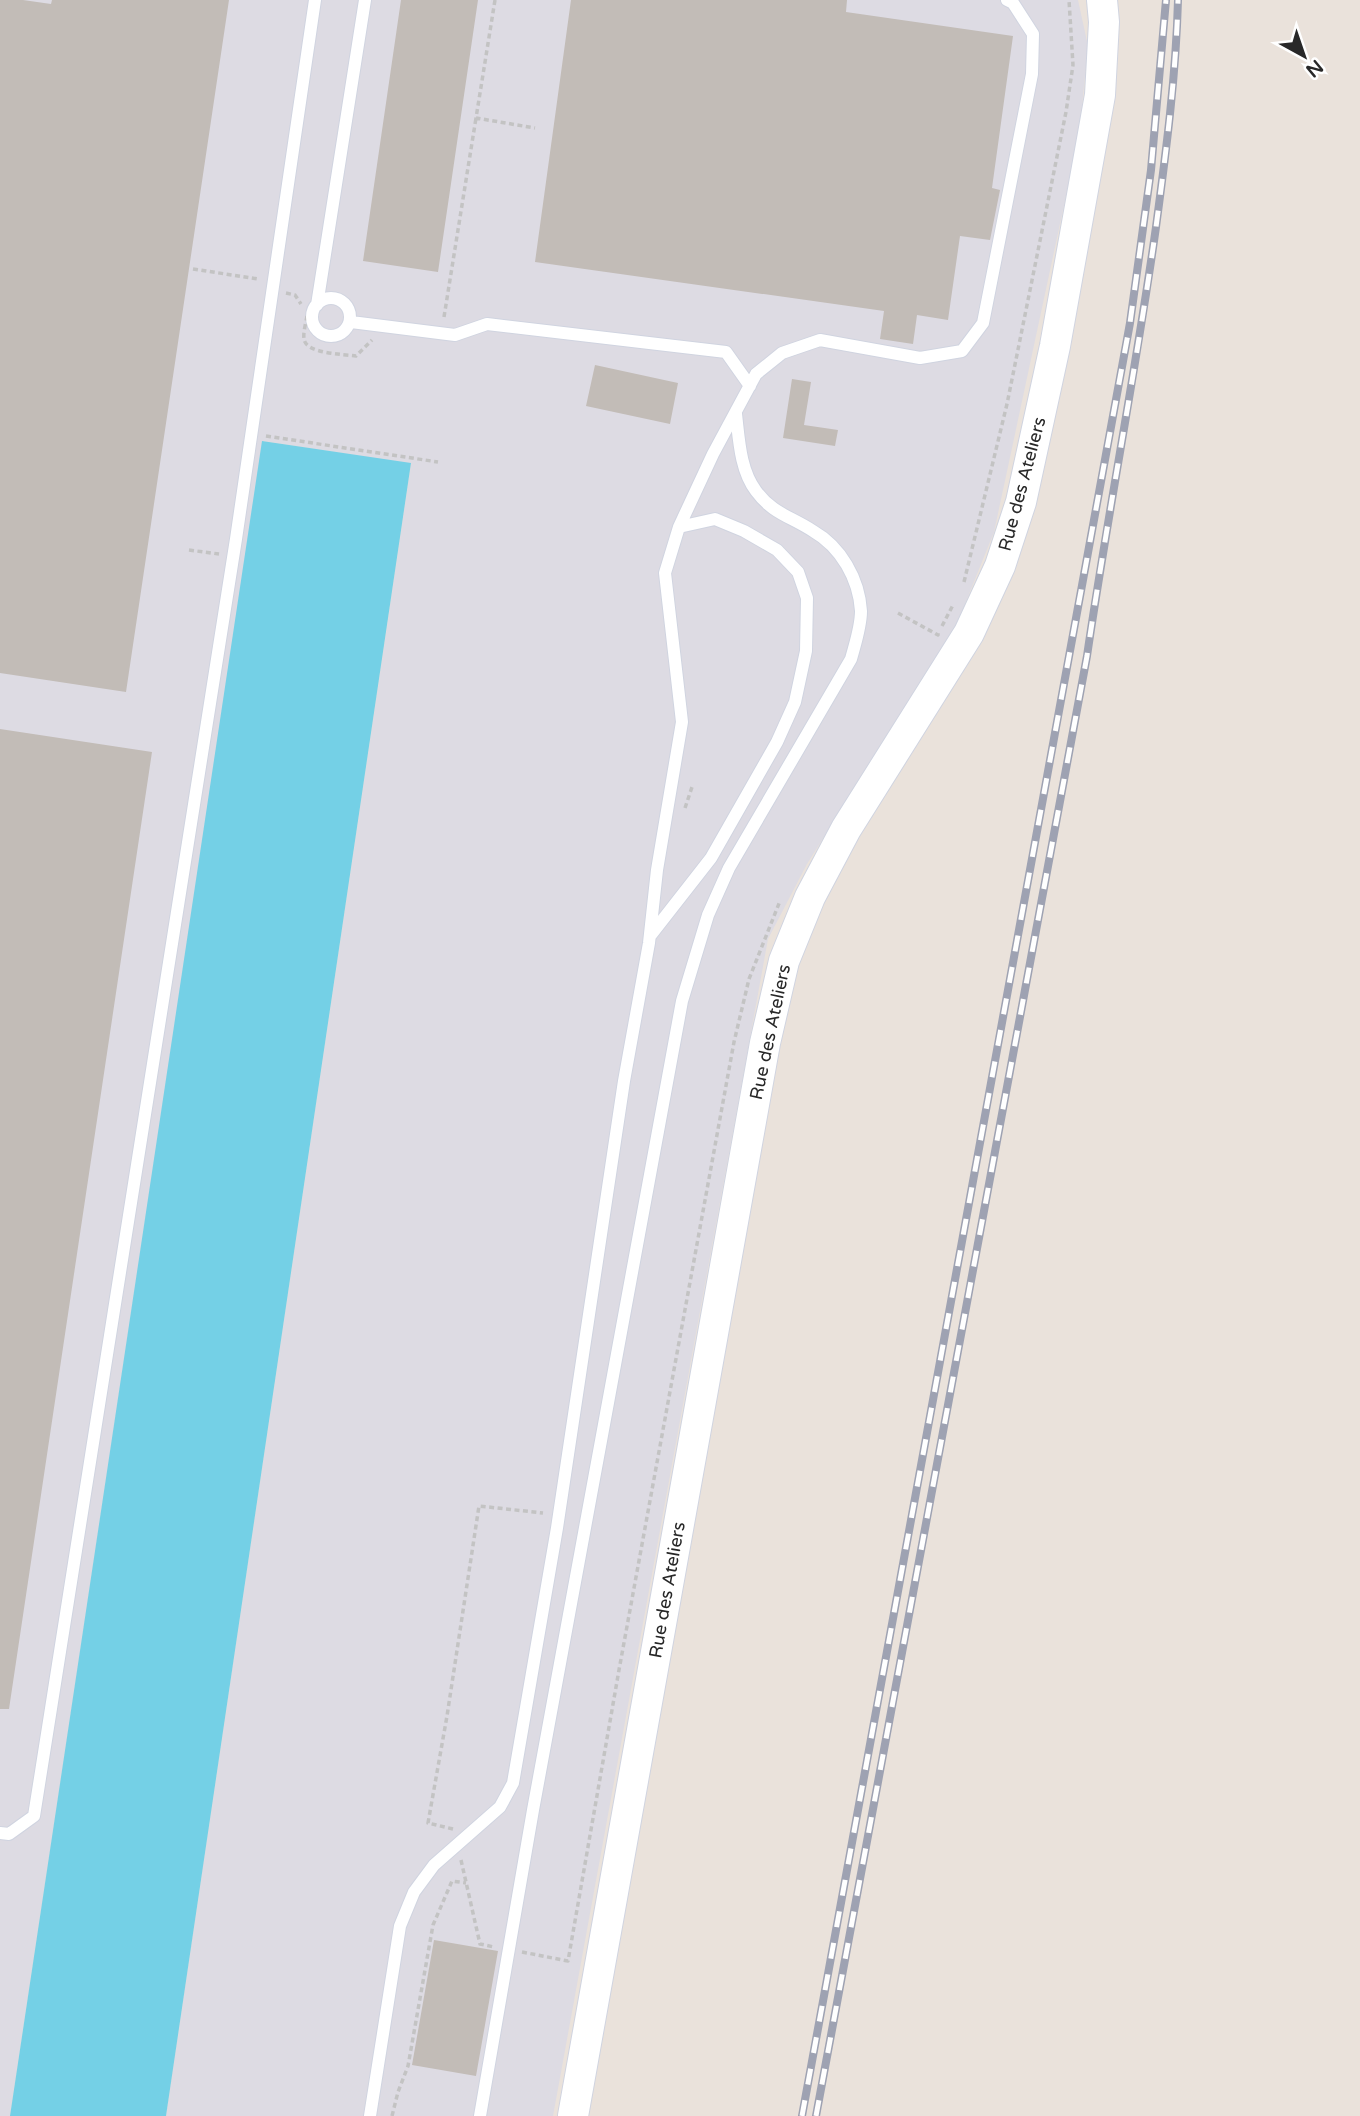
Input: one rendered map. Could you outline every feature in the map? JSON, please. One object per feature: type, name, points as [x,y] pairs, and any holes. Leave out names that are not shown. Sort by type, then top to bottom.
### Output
[{"type":"street","name":"Rue des Ateliers","points":[[573,2116],[765,1043],[784,961],[810,897],[846,829],[969,633],[1000,566],[1021,502],[1063,306],[1100,95],[1104,22],[1102,0]]},
{"type":"lane","points":[[0,1833],[9,1834],[34,1816],[252,434],[315,0]]},
{"type":"lane","points":[[317,304],[328,298],[341,300],[349,309],[351,322],[344,333],[332,337],[320,333],[312,316],[317,304],[365,0]]},
{"type":"lane","points":[[370,2116],[400,1926],[414,1892],[434,1865],[500,1807],[513,1783],[559,1511],[682,722],[665,573],[679,527],[713,454],[756,374],[782,353],[820,340],[920,358],[962,351],[983,323],[1032,74],[1032,34],[1013,3],[1007,0]]},
{"type":"lane","points":[[351,322],[455,335],[487,324],[726,352],[750,386]]},
{"type":"lane","points":[[480,2116],[533,1810],[682,1001],[708,915],[729,868],[851,659],[858,636],[861,612],[855,581],[840,554],[815,532],[770,508],[754,488],[743,462],[736,414]]},
{"type":"lane","points":[[650,936],[711,858],[777,742],[795,702],[806,651],[807,598],[798,572],[777,550],[744,531],[715,519],[679,527]]},
{"type":"path","points":[[442,333],[495,0]]},
{"type":"path","points":[[963,584],[1007,404],[1066,112],[1073,65],[1069,0]]},
{"type":"path","points":[[476,118],[535,128]]},
{"type":"path","points":[[193,269],[260,279]]},
{"type":"path","points":[[273,291],[295,295],[307,312],[304,339],[307,346],[313,350],[356,356],[373,340],[381,338]]},
{"type":"path","points":[[252,434],[438,462]]},
{"type":"path","points":[[898,613],[938,635],[953,604]]},
{"type":"path","points":[[684,813],[692,787]]},
{"type":"path","points":[[480,1944],[453,1828],[428,1823],[479,1506],[538,1514],[559,1511]]},
{"type":"path","points":[[392,2116],[408,2066],[433,1925],[452,1881],[466,1883]]},
{"type":"shaded area","points":[[0,0],[1078,0],[1088,46],[1079,135],[994,532],[957,624],[807,864],[768,939],[553,2116],[166,2116],[411,464],[263,441],[10,2116],[0,2116]]},
{"type":"water","points":[[262,441],[411,463],[166,2116],[10,2116]]},
{"type":"building","points":[[0,0],[51,4],[52,0],[229,0],[126,692],[0,673]]},
{"type":"building","points":[[401,0],[478,0],[438,272],[363,261]]},
{"type":"building","points":[[571,0],[847,0],[846,12],[1013,36],[992,188],[1000,190],[990,240],[960,236],[948,320],[917,315],[913,344],[880,339],[884,311],[535,262]]},
{"type":"building","points":[[595,365],[678,383],[670,424],[586,406]]},
{"type":"building","points":[[792,379],[811,382],[804,425],[838,430],[835,446],[783,438]]},
{"type":"building","points":[[0,729],[152,752],[9,1709],[0,1709]]},
{"type":"building","points":[[434,1940],[498,1951],[476,2076],[412,2065]]},
{"type":"railway","points":[[802,2116],[1130,323],[1151,170],[1166,0]]},
{"type":"railway","points":[[816,2116],[1087,656],[1156,227],[1173,85],[1178,0]]}]
